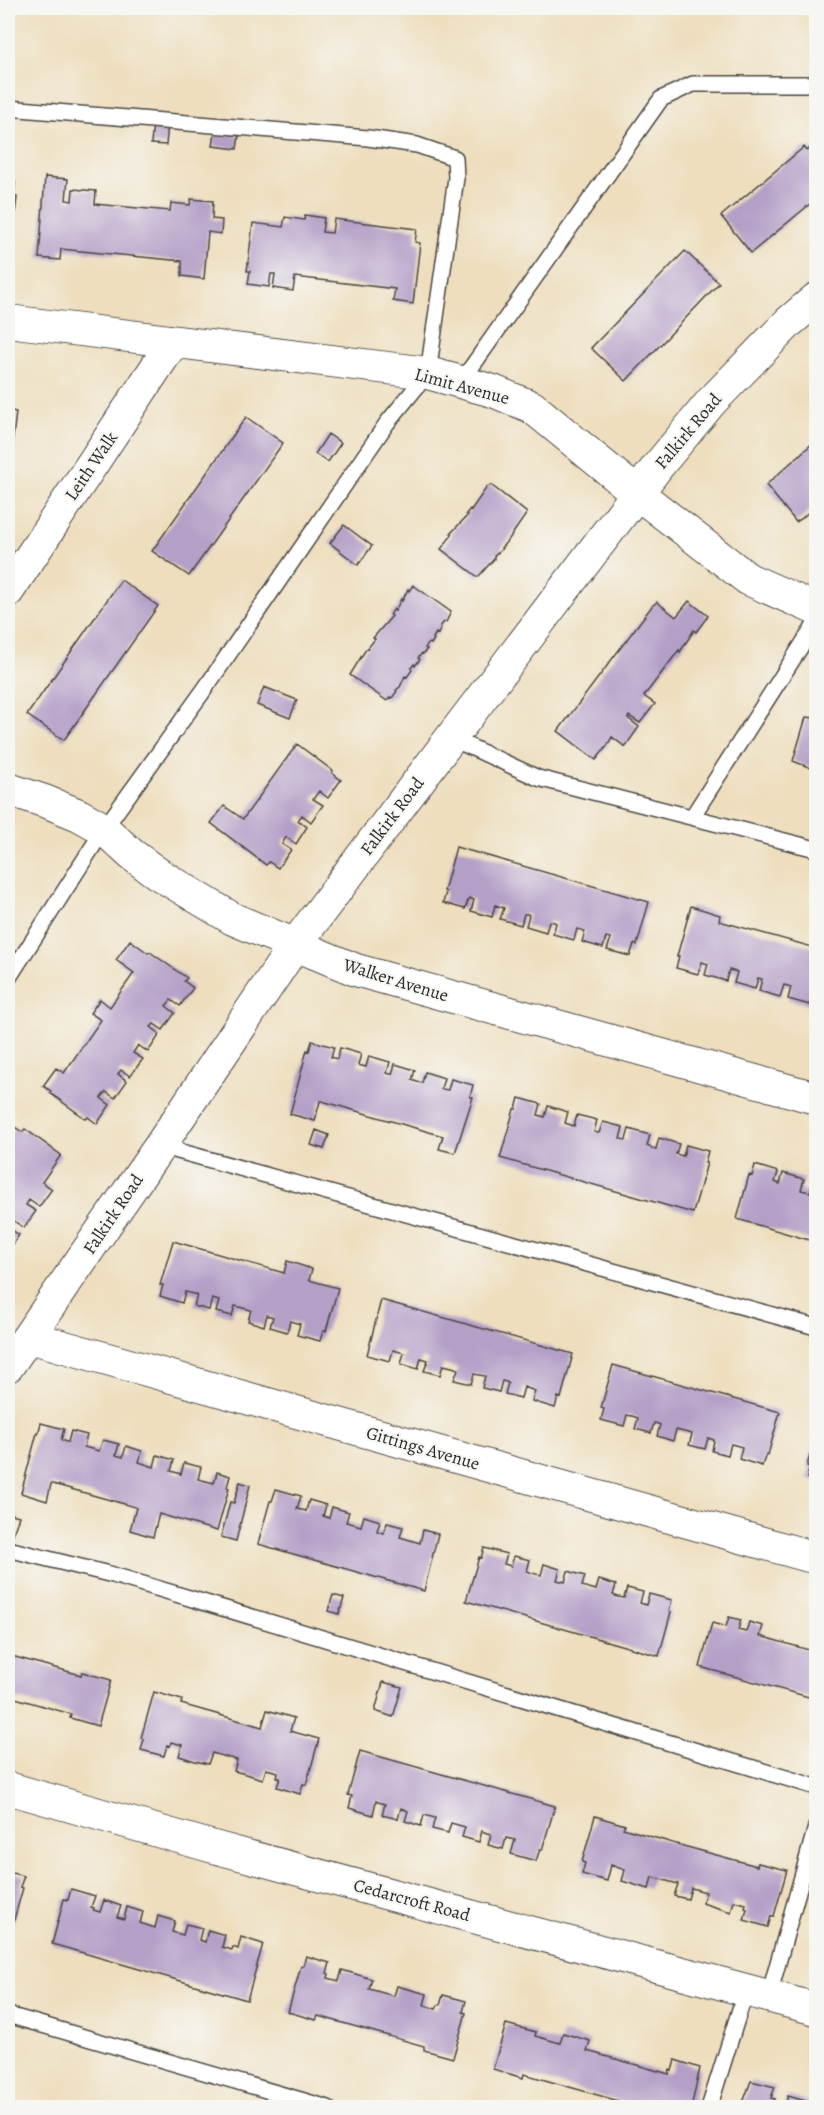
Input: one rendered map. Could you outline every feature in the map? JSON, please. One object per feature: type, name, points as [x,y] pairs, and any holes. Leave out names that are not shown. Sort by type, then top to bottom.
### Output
[{"type":"street","name":"Falkirk Road","points":[[8,1366],[295,945],[451,738],[637,493],[711,402],[789,322],[816,299]]},
{"type":"street","name":"Limit Avenue","points":[[8,321],[429,374],[493,391],[532,407],[637,493],[748,579],[816,609]]},
{"type":"street","name":"Leith Walk","points":[[13,573],[173,342]]},
{"type":"street","name":"Walker Avenue","points":[[8,789],[80,815],[104,830],[157,873],[233,919],[356,970],[816,1098]]},
{"type":"street","name":"Gittings Avenue","points":[[28,1337],[816,1558]]},
{"type":"street","name":"Cedarcroft Road","points":[[8,1788],[210,1846],[816,2009]]},
{"type":"lane","points":[[461,382],[661,99],[693,84],[816,84]]},
{"type":"lane","points":[[8,108],[368,138],[417,146],[455,158],[456,178],[429,374],[387,423],[204,690],[104,830],[8,979]]},
{"type":"lane","points":[[692,817],[816,623]]},
{"type":"lane","points":[[451,738],[538,778],[816,849]]},
{"type":"lane","points":[[160,1146],[816,1327]]},
{"type":"lane","points":[[8,1549],[113,1575],[816,1787]]},
{"type":"lane","points":[[710,2108],[758,1993],[816,1827]]},
{"type":"lane","points":[[8,2015],[328,2108]]},
{"type":"building","points":[[153,123],[168,124],[166,145],[151,144]]},
{"type":"building","points":[[215,132],[239,136],[237,149],[213,146]]},
{"type":"building","points":[[804,147],[807,151],[811,147],[816,153],[816,199],[751,253],[721,216]]},
{"type":"building","points":[[45,177],[68,179],[66,200],[72,201],[73,189],[96,191],[95,204],[170,211],[171,203],[190,205],[191,199],[213,201],[212,219],[222,220],[221,234],[208,232],[204,279],[182,276],[182,261],[61,249],[60,260],[39,258]]},
{"type":"building","points":[[8,181],[15,182],[14,196],[17,197],[9,262],[8,261]]},
{"type":"building","points":[[305,215],[324,218],[322,232],[332,233],[334,219],[417,229],[415,242],[420,243],[413,304],[393,301],[395,289],[295,277],[293,291],[273,288],[275,274],[271,274],[269,287],[248,284],[250,271],[247,271],[253,223],[283,227],[285,217],[304,220]]},
{"type":"building","points":[[685,251],[719,283],[626,381],[591,348]]},
{"type":"building","points":[[8,410],[16,412],[11,455],[8,455]]},
{"type":"building","points":[[246,417],[283,443],[189,576],[152,551]]},
{"type":"building","points":[[328,434],[341,443],[328,462],[315,454]]},
{"type":"building","points":[[816,442],[816,505],[796,522],[766,485]]},
{"type":"building","points":[[491,485],[527,513],[502,549],[478,577],[441,549],[452,535],[451,533]]},
{"type":"building","points":[[344,525],[372,546],[358,565],[330,543]]},
{"type":"building","points":[[121,580],[158,606],[64,740],[27,715]]},
{"type":"building","points":[[413,585],[451,612],[431,644],[429,643],[425,648],[427,649],[418,658],[420,659],[411,668],[407,677],[405,676],[400,687],[387,701],[350,675],[375,639],[373,638],[392,616],[390,615],[394,609],[395,611],[401,599],[402,601],[408,589],[409,591]]},
{"type":"building","points":[[689,601],[708,616],[696,632],[694,630],[680,652],[679,650],[644,696],[655,704],[640,723],[629,716],[628,718],[639,727],[625,747],[612,737],[596,760],[558,731],[652,606],[657,602],[676,617]]},
{"type":"building","points":[[264,687],[297,700],[290,718],[257,705]]},
{"type":"building","points":[[806,717],[816,718],[816,770],[793,761]]},
{"type":"building","points":[[297,744],[333,771],[332,773],[341,780],[328,798],[319,791],[313,799],[323,805],[311,822],[302,815],[298,820],[307,827],[296,844],[286,837],[282,844],[291,850],[278,868],[269,862],[266,865],[211,823],[224,806],[243,819]]},
{"type":"building","points":[[456,847],[649,902],[637,945],[634,944],[630,956],[607,950],[611,938],[606,937],[603,948],[582,942],[585,931],[577,929],[574,940],[553,934],[556,923],[554,922],[549,921],[546,932],[526,926],[529,915],[527,914],[524,914],[521,925],[500,919],[504,908],[495,905],[492,917],[471,911],[474,900],[469,898],[465,909],[443,903]]},
{"type":"building","points":[[691,906],[720,915],[719,921],[816,948],[816,995],[813,994],[810,1005],[788,999],[791,987],[788,986],[784,985],[780,997],[759,991],[762,979],[758,978],[755,989],[734,983],[737,972],[729,970],[726,981],[705,975],[708,964],[702,962],[698,974],[676,968],[679,956],[677,956]]},
{"type":"building","points":[[130,940],[187,978],[184,981],[193,988],[180,1006],[171,1000],[166,1006],[175,1013],[163,1030],[154,1024],[151,1027],[160,1034],[148,1052],[138,1045],[133,1053],[143,1059],[130,1076],[121,1070],[118,1074],[127,1081],[115,1098],[106,1092],[101,1098],[110,1105],[97,1124],[88,1117],[86,1119],[43,1086],[56,1068],[64,1073],[101,1020],[90,1013],[100,999],[110,1007],[134,973],[116,960]]},
{"type":"building","points":[[312,1041],[334,1047],[331,1057],[337,1059],[340,1048],[361,1054],[358,1065],[366,1067],[369,1056],[390,1062],[387,1073],[390,1074],[395,1064],[415,1070],[412,1080],[417,1082],[422,1083],[425,1072],[444,1078],[441,1089],[448,1090],[451,1079],[473,1085],[470,1097],[473,1097],[455,1153],[439,1149],[443,1136],[322,1101],[320,1101],[315,1121],[290,1114],[307,1050],[309,1051]]},
{"type":"building","points":[[519,1098],[541,1104],[538,1115],[545,1117],[548,1106],[568,1112],[565,1123],[574,1126],[577,1115],[597,1120],[594,1132],[599,1133],[603,1122],[623,1127],[620,1139],[626,1140],[629,1129],[650,1135],[647,1146],[652,1148],[656,1149],[659,1138],[679,1144],[676,1154],[679,1155],[683,1156],[686,1145],[708,1151],[705,1163],[707,1163],[693,1213],[500,1158]]},
{"type":"building","points":[[15,1127],[22,1132],[25,1129],[61,1155],[42,1182],[52,1189],[39,1207],[29,1200],[26,1205],[36,1211],[24,1228],[14,1221],[9,1228],[19,1235],[8,1252],[8,1138]]},
{"type":"building","points":[[316,1130],[329,1135],[324,1149],[311,1145]]},
{"type":"building","points":[[755,1165],[778,1172],[775,1182],[780,1184],[783,1173],[804,1179],[801,1190],[810,1192],[813,1182],[816,1183],[816,1242],[737,1219],[749,1175],[752,1176]]},
{"type":"building","points":[[173,1241],[284,1273],[287,1261],[312,1269],[309,1280],[338,1288],[326,1331],[323,1331],[320,1341],[297,1335],[300,1324],[290,1321],[287,1332],[270,1327],[273,1317],[267,1315],[264,1326],[248,1321],[251,1310],[235,1306],[232,1316],[216,1312],[219,1301],[212,1299],[209,1310],[194,1306],[197,1295],[185,1292],[182,1303],[160,1296],[163,1285],[160,1285]]},
{"type":"building","points":[[381,1300],[573,1354],[561,1398],[558,1397],[555,1408],[532,1401],[535,1391],[524,1387],[521,1398],[505,1394],[508,1383],[506,1382],[502,1381],[499,1392],[482,1388],[485,1376],[474,1374],[471,1384],[454,1380],[458,1369],[452,1367],[443,1365],[440,1375],[424,1371],[428,1360],[421,1358],[418,1369],[401,1364],[404,1353],[393,1350],[390,1361],[367,1355]]},
{"type":"building","points":[[613,1365],[780,1412],[768,1455],[766,1454],[762,1466],[739,1459],[742,1447],[731,1444],[728,1455],[712,1451],[714,1440],[708,1438],[705,1449],[689,1445],[692,1434],[676,1430],[673,1441],[657,1436],[660,1425],[658,1424],[654,1423],[651,1433],[635,1429],[638,1418],[632,1416],[627,1415],[624,1426],[601,1420],[604,1409],[601,1408]]},
{"type":"building","points":[[41,1423],[64,1429],[61,1440],[66,1442],[68,1442],[71,1431],[87,1435],[84,1447],[99,1451],[103,1440],[119,1444],[116,1455],[123,1457],[126,1446],[142,1451],[139,1462],[154,1467],[157,1455],[174,1460],[171,1471],[181,1474],[184,1463],[201,1467],[198,1479],[214,1483],[217,1472],[230,1476],[217,1531],[159,1514],[153,1537],[130,1530],[135,1507],[53,1484],[51,1484],[47,1501],[21,1493]]},
{"type":"building","points":[[816,1434],[816,1481],[807,1478],[810,1467],[807,1466]]},
{"type":"building","points":[[240,1482],[250,1485],[236,1541],[221,1537],[230,1502],[234,1503]]},
{"type":"building","points":[[276,1489],[301,1496],[297,1509],[306,1511],[309,1500],[326,1505],[323,1516],[329,1518],[332,1507],[349,1512],[346,1522],[361,1526],[364,1516],[380,1521],[377,1531],[384,1533],[387,1523],[403,1527],[400,1537],[420,1543],[423,1530],[438,1534],[424,1591],[258,1544],[270,1501]]},
{"type":"building","points":[[8,1513],[19,1516],[10,1544],[8,1543]]},
{"type":"building","points":[[484,1548],[507,1554],[504,1564],[511,1566],[514,1556],[530,1560],[527,1571],[536,1574],[541,1575],[544,1564],[560,1569],[557,1580],[565,1582],[568,1571],[585,1576],[582,1586],[596,1590],[599,1580],[616,1585],[613,1595],[618,1597],[624,1598],[627,1588],[643,1592],[640,1603],[646,1605],[649,1594],[672,1600],[659,1656],[466,1601],[479,1557],[481,1558]]},
{"type":"building","points":[[333,1595],[344,1598],[339,1614],[328,1611]]},
{"type":"building","points":[[729,1617],[741,1620],[738,1630],[746,1632],[749,1622],[763,1626],[760,1636],[816,1652],[816,1699],[700,1667],[712,1623],[726,1627]]},
{"type":"building","points":[[8,1655],[81,1675],[82,1672],[111,1680],[98,1726],[70,1718],[71,1714],[8,1696]]},
{"type":"building","points":[[383,1682],[402,1687],[393,1717],[375,1711]]},
{"type":"building","points":[[154,1692],[182,1700],[181,1704],[262,1727],[267,1710],[294,1718],[290,1731],[319,1739],[306,1785],[303,1784],[300,1794],[277,1787],[280,1778],[277,1777],[278,1772],[266,1769],[263,1779],[234,1771],[237,1760],[212,1753],[208,1764],[179,1756],[182,1745],[171,1742],[170,1746],[167,1745],[164,1756],[141,1750],[144,1739],[141,1738]]},
{"type":"building","points":[[360,1751],[555,1806],[542,1850],[540,1849],[536,1861],[511,1854],[515,1840],[506,1838],[503,1849],[488,1845],[491,1834],[482,1831],[479,1842],[462,1837],[465,1827],[451,1823],[448,1833],[432,1829],[435,1818],[424,1815],[421,1826],[405,1821],[408,1811],[401,1808],[398,1819],[382,1815],[385,1804],[376,1801],[373,1815],[349,1808],[352,1796],[348,1795]]},
{"type":"building","points":[[595,1816],[625,1825],[623,1828],[676,1844],[757,1866],[758,1863],[787,1870],[774,1916],[771,1916],[768,1927],[744,1920],[746,1904],[734,1901],[731,1912],[702,1903],[706,1892],[691,1888],[688,1899],[674,1896],[678,1884],[652,1877],[649,1889],[622,1881],[625,1870],[611,1865],[607,1881],[582,1874],[585,1863],[582,1862]]},
{"type":"building","points":[[8,1872],[24,1876],[20,1887],[23,1888],[10,1934],[8,1933]]},
{"type":"building","points":[[71,1889],[95,1896],[91,1907],[94,1908],[93,1910],[100,1912],[104,1900],[121,1906],[117,1917],[124,1919],[127,1907],[143,1912],[140,1923],[155,1928],[158,1916],[175,1921],[172,1932],[183,1935],[186,1924],[202,1928],[199,1940],[205,1942],[208,1930],[225,1935],[222,1947],[232,1950],[233,1947],[238,1949],[241,1937],[263,1944],[247,2000],[52,1944],[64,1899],[68,1900]]},
{"type":"building","points":[[306,1956],[330,1963],[328,1978],[339,1981],[342,1970],[372,1979],[369,1989],[394,1996],[397,1986],[427,1994],[424,2005],[436,2009],[443,1995],[466,2001],[463,2012],[466,2013],[453,2058],[424,2050],[424,2046],[318,2016],[316,2020],[288,2012]]},
{"type":"building","points":[[506,2024],[536,2032],[535,2036],[560,2043],[563,2033],[590,2041],[587,2051],[669,2074],[675,2060],[700,2068],[691,2108],[643,2108],[524,2074],[523,2078],[493,2069]]},
{"type":"building","points":[[751,2081],[775,2087],[771,2098],[775,2099],[773,2104],[784,2107],[788,2096],[816,2104],[816,2108],[741,2108]]}]
